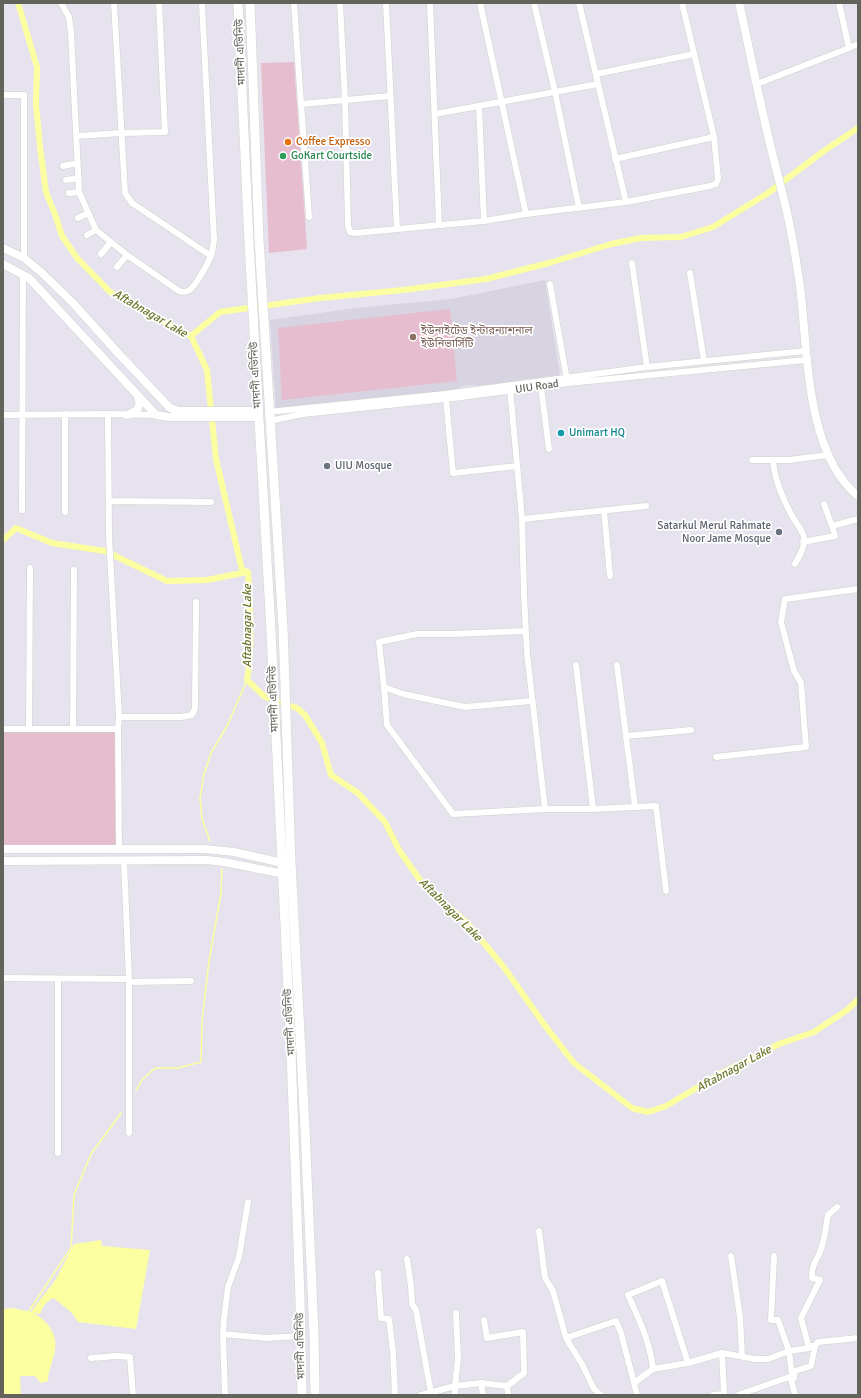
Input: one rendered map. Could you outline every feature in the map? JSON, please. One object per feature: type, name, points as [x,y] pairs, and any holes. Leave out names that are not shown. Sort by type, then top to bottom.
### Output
[{"type":"main road","name":"মাদানী এভিনিউ","points":[[238,3],[254,343],[271,631],[290,1023],[302,1395]]},
{"type":"main road","name":"মাদানী এভিনিউ","points":[[250,3],[259,240],[268,412],[283,627],[291,865],[313,1321],[315,1395]]},
{"type":"main road","points":[[274,702],[285,701]]},
{"type":"main road","points":[[290,1023],[299,1022]]},
{"type":"main road","points":[[300,1322],[313,1321]]},
{"type":"street","points":[[61,3],[69,17],[71,25],[79,192],[88,214],[96,230],[127,255],[179,291],[183,292],[188,292],[192,289],[211,256],[214,240],[202,3]]},
{"type":"street","points":[[114,3],[125,193],[132,203],[211,256]]},
{"type":"street","points":[[77,136],[165,132],[159,3]]},
{"type":"street","points":[[294,3],[309,217]]},
{"type":"street","points":[[340,3],[345,100],[348,225],[350,232],[355,233],[484,221],[526,214],[626,202],[716,184],[718,179],[714,137],[682,3]]},
{"type":"street","points":[[386,3],[397,229]]},
{"type":"street","points":[[430,3],[439,225]]},
{"type":"street","points":[[480,3],[526,214]]},
{"type":"street","points":[[534,3],[555,92],[579,208]]},
{"type":"street","points":[[579,3],[626,202]]},
{"type":"street","points":[[739,3],[770,146],[790,225],[800,287],[806,360],[819,431],[835,470],[850,490],[858,496]]},
{"type":"street","points":[[838,3],[848,48]]},
{"type":"street","points":[[757,84],[858,44]]},
{"type":"street","points":[[596,74],[694,54]]},
{"type":"street","points":[[435,114],[598,84]]},
{"type":"street","points":[[3,95],[24,95],[22,510]]},
{"type":"street","points":[[301,104],[390,96]]},
{"type":"street","points":[[479,106],[484,221]]},
{"type":"street","points":[[615,159],[714,137]]},
{"type":"street","points":[[63,166],[78,163]]},
{"type":"street","points":[[66,180],[78,178]]},
{"type":"street","points":[[69,193],[79,192]]},
{"type":"street","points":[[78,218],[88,214]]},
{"type":"street","points":[[87,235],[96,230]]},
{"type":"street","points":[[101,254],[111,242]]},
{"type":"street","points":[[3,248],[24,258],[41,272],[73,304],[167,406],[185,414]]},
{"type":"street","points":[[117,267],[127,255]]},
{"type":"street","points":[[632,263],[647,367]]},
{"type":"street","points":[[3,264],[29,278],[156,415]]},
{"type":"street","points":[[690,273],[704,361]]},
{"type":"street","points":[[550,284],[567,380]]},
{"type":"street","name":"UIU Road","points":[[269,421],[348,407],[510,388],[647,367],[806,351]]},
{"type":"street","name":"UIU Road","points":[[268,412],[446,399],[510,388],[541,387],[567,380],[806,360]]},
{"type":"street","points":[[541,387],[548,449]]},
{"type":"street","points":[[510,388],[522,519],[525,631],[545,809]]},
{"type":"street","points":[[128,414],[136,411],[138,408],[139,400],[136,394]]},
{"type":"street","points":[[446,399],[453,474],[517,466]]},
{"type":"street","points":[[65,512],[66,414]]},
{"type":"street","points":[[108,414],[110,567],[120,717],[118,729],[119,848],[124,861],[129,980],[129,1133]]},
{"type":"street","points":[[3,415],[128,414],[168,417],[185,414],[258,414]]},
{"type":"street","points":[[752,460],[789,460],[828,455]]},
{"type":"street","points":[[773,460],[773,471],[781,493],[801,529],[804,538],[803,548],[795,564]]},
{"type":"street","points":[[109,501],[211,502]]},
{"type":"street","points":[[803,542],[835,536],[824,504]]},
{"type":"street","points":[[522,519],[646,506]]},
{"type":"street","points":[[604,510],[610,576]]},
{"type":"street","points":[[832,526],[858,519]]},
{"type":"street","points":[[29,729],[30,568]]},
{"type":"street","points":[[73,729],[74,570]]},
{"type":"street","points":[[716,757],[806,747],[801,683],[794,671],[781,622],[785,599],[858,589]]},
{"type":"street","points":[[120,717],[181,717],[192,715],[195,708],[196,602]]},
{"type":"street","points":[[525,631],[416,634],[379,642],[387,725],[453,814],[545,809],[593,809],[656,806],[666,891]]},
{"type":"street","points":[[576,665],[593,809]]},
{"type":"street","points":[[617,665],[635,807]]},
{"type":"street","points":[[384,688],[403,694],[465,707],[532,701]]},
{"type":"street","points":[[3,729],[118,729]]},
{"type":"street","points":[[626,736],[692,730]]},
{"type":"street","points":[[3,849],[119,848],[220,850],[291,865]]},
{"type":"street","points":[[3,861],[215,861],[292,876]]},
{"type":"street","points":[[3,978],[191,981]]},
{"type":"street","points":[[58,979],[58,1153]]},
{"type":"street","points":[[225,1395],[223,1334],[224,1318],[228,1287],[239,1257],[248,1202]]},
{"type":"street","points":[[799,1395],[794,1380],[795,1370],[810,1366],[812,1347],[801,1318],[820,1280],[812,1278],[812,1272],[814,1263],[821,1249],[828,1215],[837,1208]]},
{"type":"street","points":[[539,1231],[546,1278],[553,1291],[566,1338],[583,1366],[594,1389],[601,1395]]},
{"type":"street","points":[[731,1256],[740,1317],[742,1356]]},
{"type":"street","points":[[774,1256],[771,1320],[778,1320],[789,1351],[792,1376],[791,1379],[796,1395]]},
{"type":"street","points":[[407,1259],[412,1304],[416,1310],[431,1393]]},
{"type":"street","points":[[378,1274],[381,1318],[389,1319],[393,1352],[395,1395]]},
{"type":"street","points":[[653,1369],[646,1336],[628,1294],[662,1281],[688,1363]]},
{"type":"street","points":[[456,1313],[458,1358],[455,1386],[456,1395]]},
{"type":"street","points":[[421,1395],[455,1386],[481,1383],[507,1386],[524,1374],[522,1332],[487,1338],[484,1320]]},
{"type":"street","points":[[566,1338],[616,1321],[621,1333],[637,1395]]},
{"type":"street","points":[[223,1334],[266,1338],[301,1336]]},
{"type":"street","points":[[634,1383],[653,1369],[688,1363],[722,1353],[755,1359],[768,1358],[789,1351],[812,1347],[818,1342],[858,1338]]},
{"type":"street","points":[[722,1353],[724,1394]]},
{"type":"street","points":[[91,1358],[117,1356],[130,1357],[133,1395]]},
{"type":"street","points":[[738,1395],[792,1376]]},
{"type":"street","points":[[481,1383],[483,1395]]},
{"type":"street","points":[[507,1386],[508,1395]]},
{"type":"street","points":[[713,1395],[734,1395]]},
{"type":"shaded area","name":"GoKart Courtside","points":[[294,62],[307,249],[269,253],[261,63]]},
{"type":"shaded area","name":"ইউনাইটেড ইন্টারন্যাশনাল ইউনিভার্সিটি","points":[[545,280],[560,375],[478,386],[463,386],[458,390],[276,411],[270,320],[355,308],[451,299]]},
{"type":"shaded area","points":[[450,309],[457,381],[282,400],[278,328]]},
{"type":"shaded area","points":[[3,729],[118,729],[119,848],[3,849]]},
{"type":"shaded area","points":[[101,1240],[102,1246],[150,1250],[136,1329],[78,1322],[72,1313],[54,1298],[51,1299],[45,1304],[40,1314],[33,1313],[47,1324],[55,1339],[55,1351],[48,1381],[41,1383],[35,1376],[20,1376],[21,1395],[3,1395],[3,1309],[12,1308],[31,1312],[56,1279],[74,1244]]},
{"type":"waterway","name":"Aftabnagar Lake","points":[[18,3],[37,67],[36,104],[46,192],[62,236],[77,258],[110,292],[191,336],[207,370],[216,459],[242,570],[248,572],[250,654],[247,680],[265,697],[297,708],[305,715],[322,743],[331,775],[358,793],[385,822],[399,850],[424,886],[467,923],[503,966],[546,1027],[574,1063],[632,1108],[648,1112],[666,1106],[720,1074],[779,1044],[814,1032],[847,1010],[858,1000]]},
{"type":"waterway","points":[[191,336],[220,312],[320,298],[403,290],[486,279],[549,263],[611,244],[641,238],[681,237],[713,227],[768,193],[821,153],[858,128]]},
{"type":"waterway","points":[[3,540],[16,528],[52,543],[105,551],[167,581],[207,580],[247,572]]},
{"type":"waterway","points":[[210,841],[202,819],[200,798],[204,774],[211,753],[227,726],[247,680]]},
{"type":"waterway","points":[[136,1091],[141,1081],[155,1068],[178,1068],[201,1062],[202,1021],[209,961],[221,893],[222,869]]},
{"type":"waterway","points":[[29,1311],[71,1248],[74,1195],[91,1154],[121,1113]]},
{"type":"place","name":"Coffee Expresso","points":[[288,142]]},
{"type":"place","name":"GoKart Courtside","points":[[283,156]]},
{"type":"place","name":"ইউনাইটেড ইন্টারন্যাশনাল ইউনিভার্সিটি","points":[[413,337]]},
{"type":"place","name":"Unimart HQ","points":[[561,433]]},
{"type":"place","name":"UIU Mosque","points":[[327,466]]},
{"type":"place","name":"Satarkul Merul Rahmate Noor Jame Mosque","points":[[779,532]]}]
